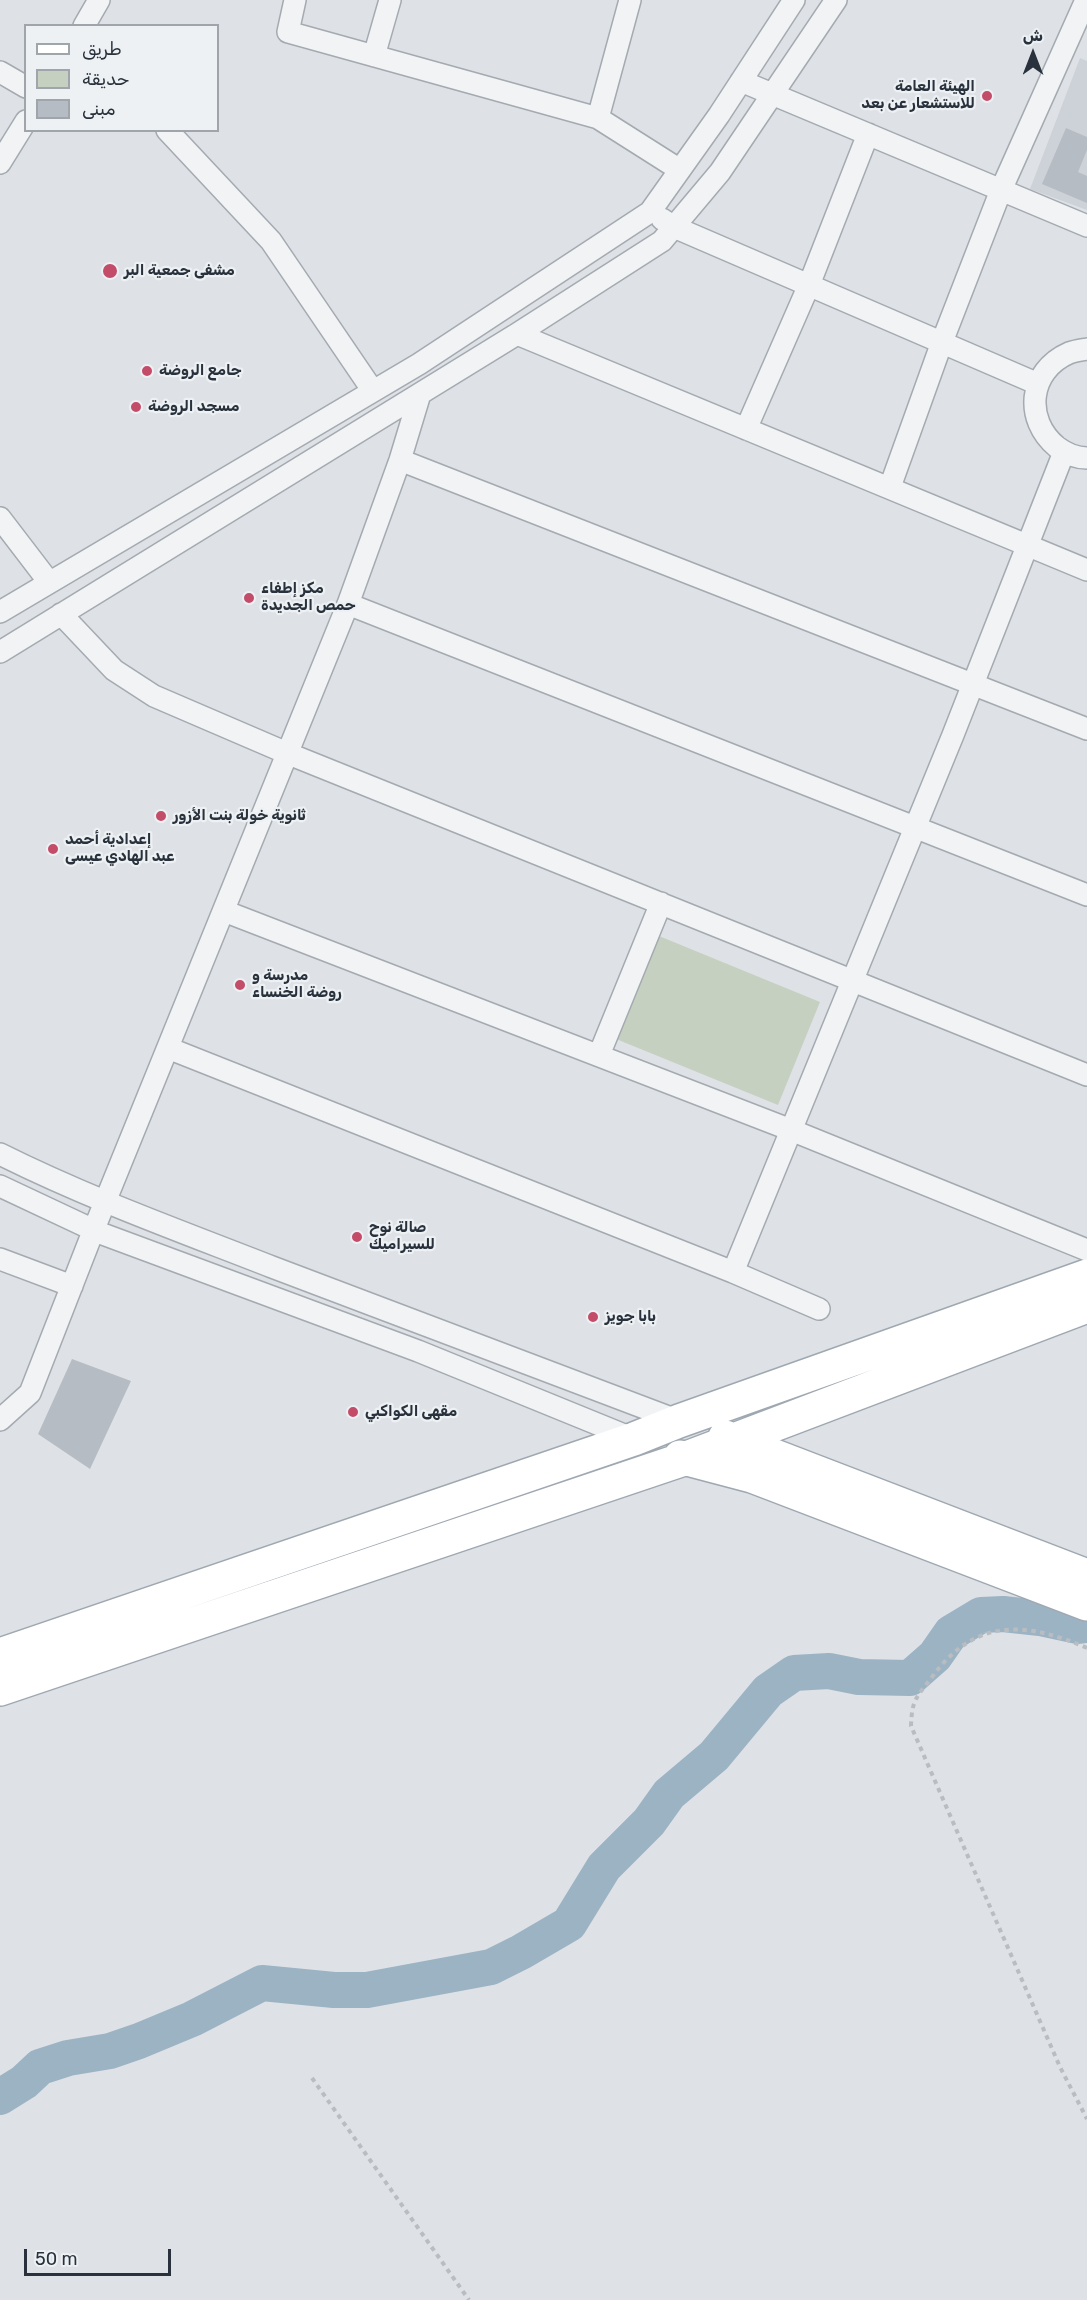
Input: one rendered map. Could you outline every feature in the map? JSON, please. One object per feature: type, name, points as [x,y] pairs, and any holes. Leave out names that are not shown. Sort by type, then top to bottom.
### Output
[{"type":"main road","points":[[0,1655],[634,1440],[679,1420],[1087,1276]]},
{"type":"main road","points":[[0,1689],[684,1459],[1087,1306]]},
{"type":"main road","points":[[679,1420],[1087,1576]]},
{"type":"main road","points":[[634,1440],[684,1459],[752,1476],[1074,1599]]},
{"type":"street","points":[[85,24],[99,0]]},
{"type":"street","points":[[295,0],[288,32],[598,118],[680,170]]},
{"type":"street","points":[[374,56],[390,0]]},
{"type":"street","points":[[598,118],[630,0]]},
{"type":"street","points":[[0,612],[419,364],[650,212],[794,0]]},
{"type":"street","points":[[0,651],[517,334],[662,241],[720,172],[771,93],[836,0]]},
{"type":"street","points":[[890,487],[942,342],[1001,190],[1086,0]]},
{"type":"street","points":[[0,72],[24,86]]},
{"type":"street","points":[[741,81],[1087,226]]},
{"type":"street","points":[[0,164],[24,124]]},
{"type":"street","points":[[169,132],[271,241],[373,391]]},
{"type":"street","points":[[746,429],[809,285],[868,134]]},
{"type":"street","points":[[650,212],[674,227],[1038,384]]},
{"type":"street","points":[[517,334],[1087,570]]},
{"type":"street","points":[[1087,349],[1070,352],[1054,362],[1038,384],[1034,402],[1037,421],[1046,438],[1064,452],[1087,458]]},
{"type":"street","points":[[0,1420],[30,1394],[105,1201],[289,754],[348,604],[400,460],[420,394]]},
{"type":"street","points":[[733,1272],[973,684],[1064,452]]},
{"type":"street","points":[[400,460],[1087,729]]},
{"type":"street","points":[[0,518],[49,582]]},
{"type":"street","points":[[348,604],[1087,895]]},
{"type":"street","points":[[61,614],[114,670],[154,696],[289,754],[1087,1075]]},
{"type":"street","points":[[599,1055],[661,903]]},
{"type":"street","points":[[224,911],[791,1130],[1087,1250]]},
{"type":"street","points":[[168,1048],[733,1272],[819,1309]]},
{"type":"street","points":[[0,1154],[105,1201],[475,1346],[679,1420]]},
{"type":"street","points":[[0,1186],[94,1229],[418,1351],[634,1440]]},
{"type":"street","points":[[0,1259],[72,1286]]},
{"type":"path","points":[[1087,1647],[1063,1637],[1033,1630],[999,1630],[979,1635],[960,1646],[943,1661],[912,1704],[911,1726],[1060,2067],[1087,2119]]},
{"type":"path","points":[[312,2078],[469,2300]]},
{"type":"shaded area","points":[[1080,58],[1087,61],[1087,210],[1030,189]]},
{"type":"green space","points":[[659,936],[820,1002],[778,1105],[616,1039]]},
{"type":"building","points":[[1066,128],[1087,137],[1087,150],[1078,172],[1087,176],[1087,203],[1042,184]]},
{"type":"building","points":[[72,1359],[131,1381],[90,1469],[38,1434]]},
{"type":"waterway","points":[[0,2097],[24,2082],[40,2067],[68,2058],[110,2051],[139,2041],[192,2019],[262,1983],[334,1990],[367,1990],[491,1967],[569,1924],[604,1867],[649,1822],[669,1794],[714,1756],[768,1691],[794,1673],[829,1671],[859,1677],[910,1678],[935,1656],[951,1633],[981,1615],[1003,1614],[1040,1618],[1077,1626],[1087,1625]]},
{"type":"place","name":"الهيئة العامة للاستشعار عن بعد","points":[[987,96]]},
{"type":"place","name":"مشفى جمعية البر","points":[[110,271]]},
{"type":"place","name":"جامع الروضة","points":[[147,371]]},
{"type":"place","name":"مسجد الروضة","points":[[136,407]]},
{"type":"place","name":"مكز إطفاء حمص الجديدة","points":[[249,598]]},
{"type":"place","name":"ثانوية خولة بنت الأزور","points":[[161,816]]},
{"type":"place","name":"إعدادية أحمد عبد الهادي عيسى","points":[[53,849]]},
{"type":"place","name":"مدرسة و روضة الخنساء","points":[[240,985]]},
{"type":"place","name":"صالة نوح للسيراميك","points":[[357,1237]]},
{"type":"place","name":"بابا جويز","points":[[593,1317]]},
{"type":"place","name":"مقهى الكواكبي","points":[[353,1412]]}]
